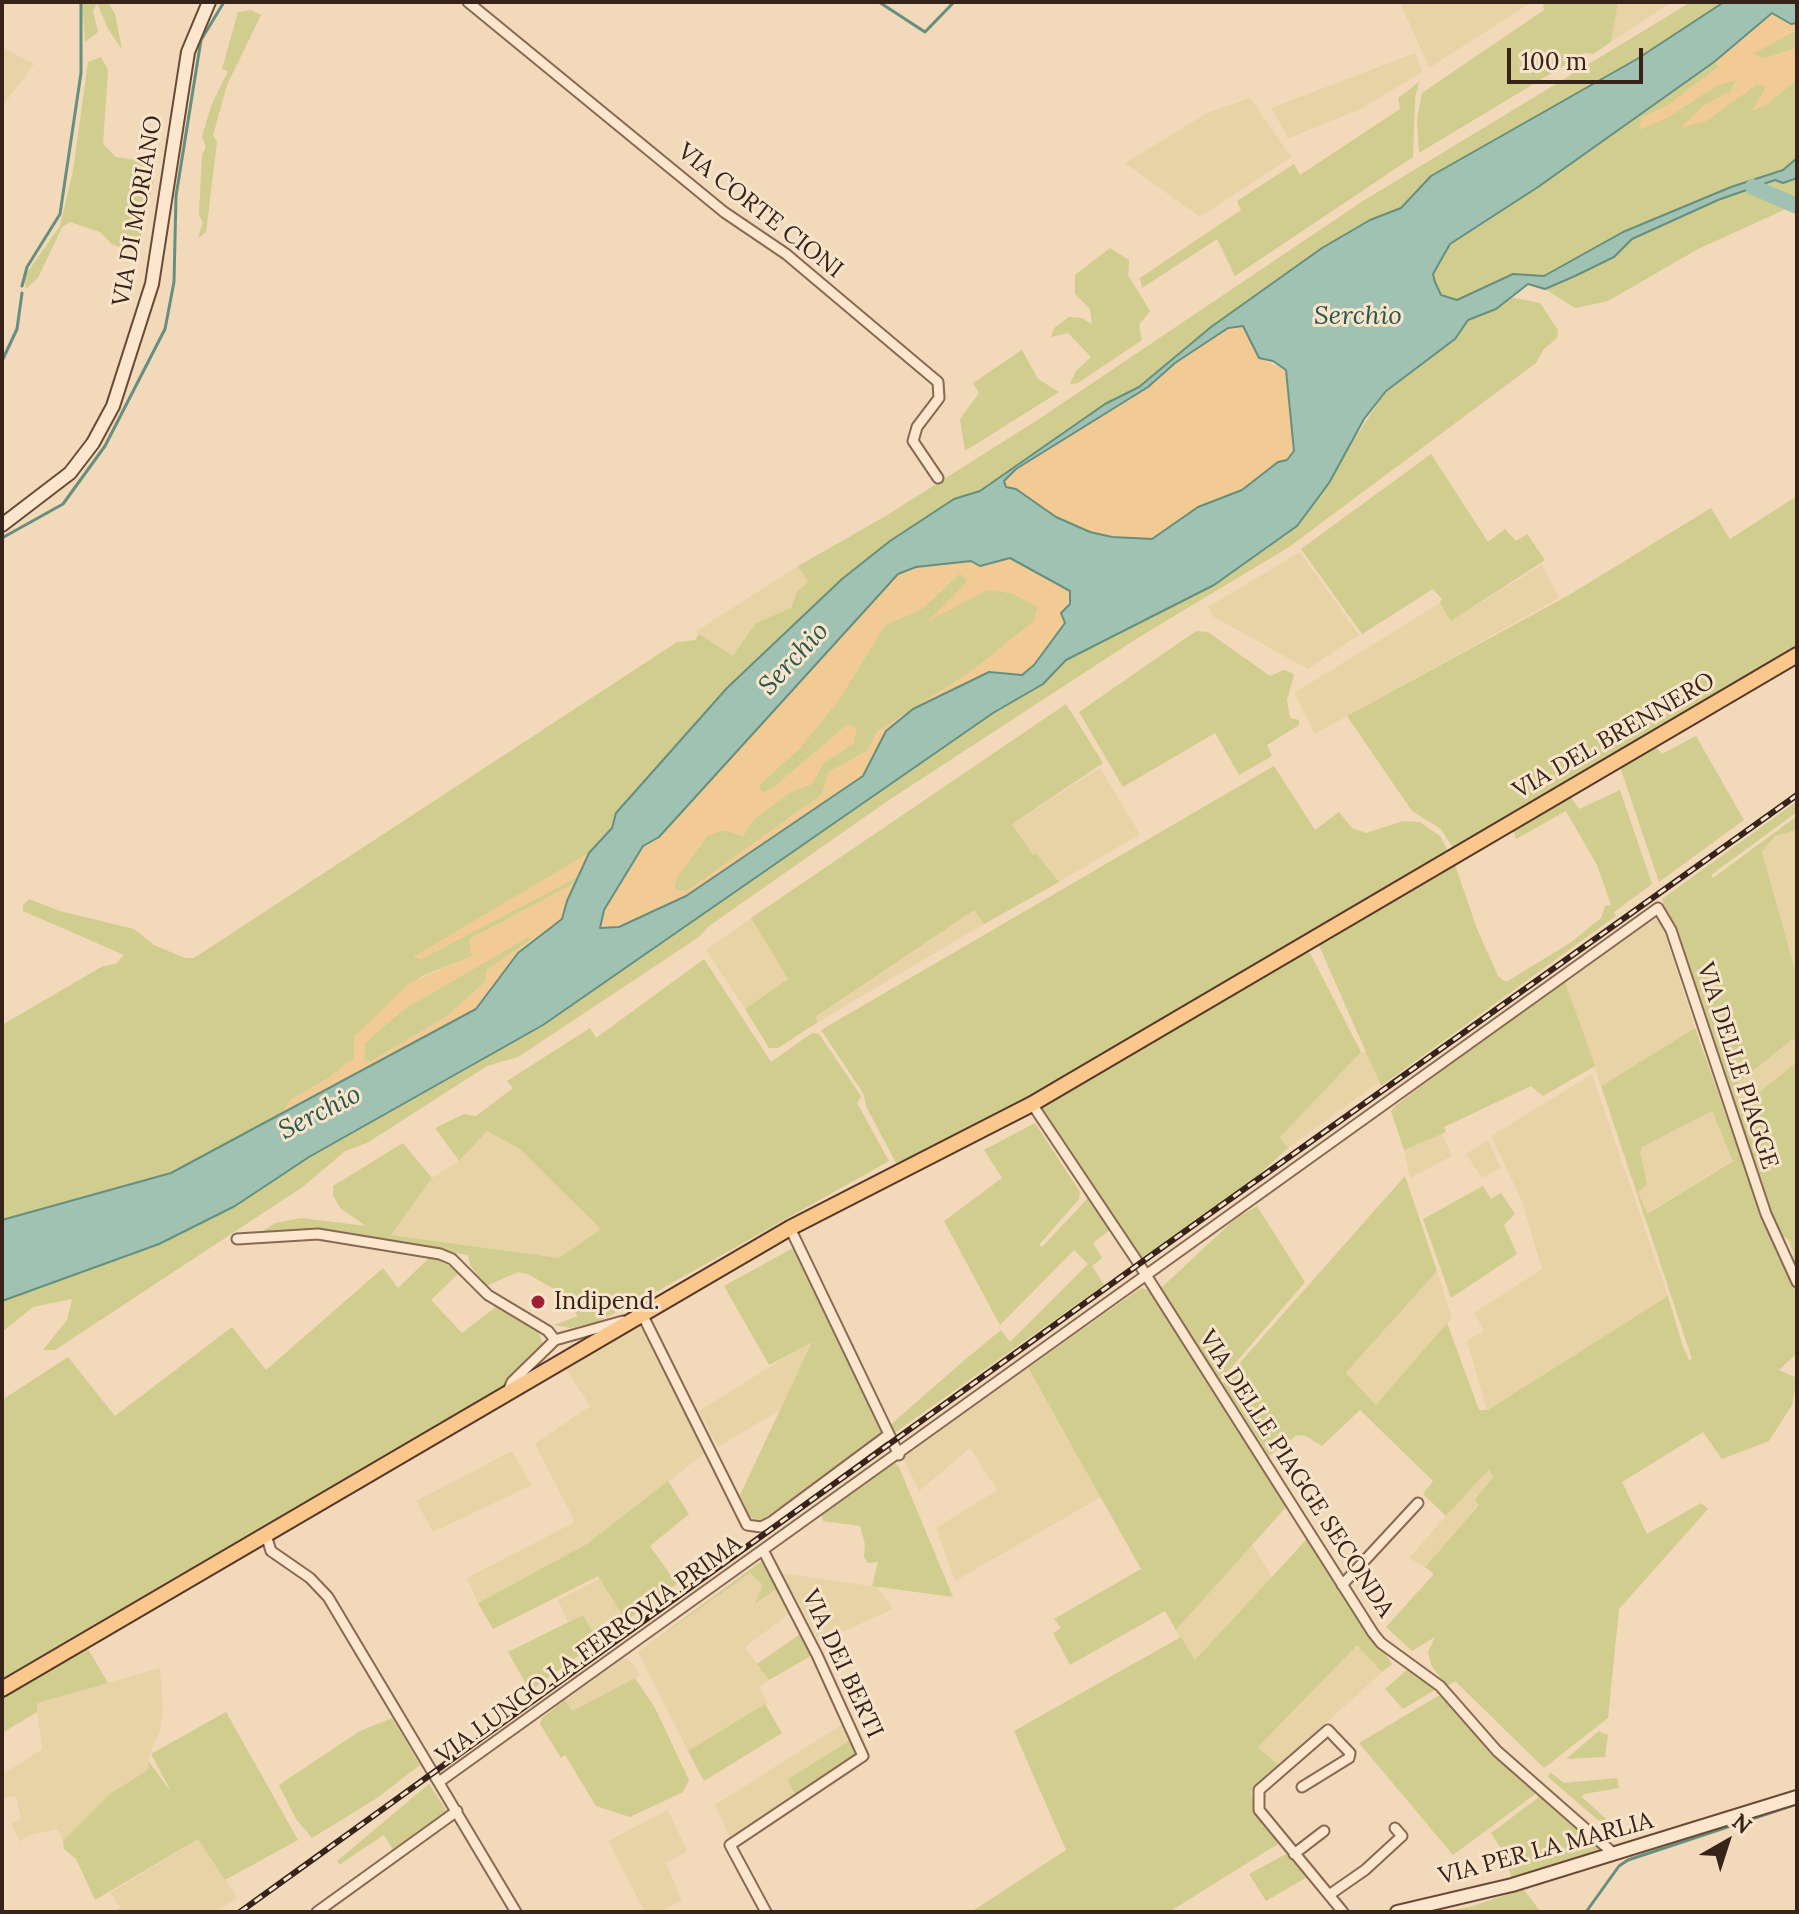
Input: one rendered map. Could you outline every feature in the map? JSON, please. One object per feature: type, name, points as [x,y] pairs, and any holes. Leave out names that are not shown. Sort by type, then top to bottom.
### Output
[{"type":"main road","name":"VIA DI MORIANO","points":[[2,525],[70,473],[93,443],[113,406],[152,284],[183,79],[193,37],[209,2]]},
{"type":"main road","name":"VIA DEL BRENNERO","points":[[2,1689],[790,1228],[1032,1104],[1797,655]]},
{"type":"main road","name":"VIA PER LA MARLIA","points":[[1397,1912],[1512,1885],[1797,1797]]},
{"type":"street","name":"VIA CORTE CIONI","points":[[468,2],[724,212],[786,254],[938,382],[939,398],[917,427],[913,441],[938,478]]},
{"type":"street","name":"VIA LUNGO LA FERROVIA PRIMA","points":[[439,1782],[1658,908]]},
{"type":"street","name":"VIA DELLE PIAGGE","points":[[1658,908],[1671,930],[1766,1214],[1797,1282]]},
{"type":"street","name":"VIA DELLE PIAGGE SECONDA","points":[[1032,1104],[1146,1275],[1381,1643],[1440,1686],[1497,1751],[1613,1853]]},
{"type":"street","points":[[790,1228],[899,1455]]},
{"type":"street","points":[[237,1239],[318,1234],[440,1254],[452,1259],[488,1295],[548,1331],[555,1340]]},
{"type":"street","points":[[508,1394],[512,1382],[555,1340],[638,1316],[747,1525],[761,1527],[888,1435]]},
{"type":"street","points":[[1342,1585],[1418,1503]]},
{"type":"street","points":[[266,1535],[271,1551],[310,1578],[328,1597],[516,1912]]},
{"type":"street","name":"VIA DEI BERTI","points":[[763,1550],[791,1601],[863,1756],[730,1845],[766,1912]]},
{"type":"street","points":[[1302,1787],[1349,1758],[1350,1753],[1330,1731],[1258,1793],[1261,1814],[1343,1912]]},
{"type":"street","points":[[317,1912],[457,1811]]},
{"type":"street","points":[[1329,1895],[1365,1870],[1402,1836],[1395,1828]]},
{"type":"street","points":[[1294,1854],[1324,1831]]},
{"type":"shaded area","points":[[82,2],[108,2],[115,14],[122,49],[108,29],[97,3],[93,11],[98,32],[85,42]]},
{"type":"shaded area","points":[[1400,2],[1532,2],[1429,68]]},
{"type":"shaded area","points":[[1532,2],[1618,2],[1611,42],[1593,54],[1585,53],[1419,153],[1417,120],[1422,93],[1544,10],[1543,3],[1529,4]]},
{"type":"shaded area","points":[[1618,2],[1672,2],[1611,42]]},
{"type":"shaded area","points":[[1691,2],[1724,2],[1637,59],[1431,176],[1401,208],[1370,220],[1322,248],[1211,327],[1139,387],[1105,404],[980,491],[954,499],[842,579],[727,688],[616,813],[612,828],[589,853],[414,957],[421,959],[577,877],[575,883],[470,939],[472,956],[422,976],[354,1037],[355,1058],[327,1079],[290,1100],[283,1113],[171,1173],[2,1220],[2,1025],[103,966],[116,964],[124,955],[23,911],[23,905],[29,899],[60,911],[134,929],[154,945],[185,958],[194,958],[677,642],[695,640],[699,634],[733,656],[756,623],[791,608],[797,592],[808,582],[798,566],[884,517],[1039,419],[1363,201]]},
{"type":"shaded area","points":[[251,10],[261,15],[227,85],[213,135],[217,142],[206,232],[198,238],[203,222],[199,215],[202,155],[206,147],[202,137],[211,106],[228,71],[222,69],[238,12]]},
{"type":"shaded area","points":[[1797,30],[1797,48],[1762,59],[1752,53]]},
{"type":"shaded area","points":[[2,47],[34,64],[2,107]]},
{"type":"shaded area","points":[[1415,53],[1422,72],[1361,109],[1289,138],[1271,108]]},
{"type":"shaded area","points":[[101,57],[108,70],[103,144],[116,157],[141,161],[149,166],[154,179],[137,254],[112,244],[100,232],[70,222],[62,227],[38,278],[26,289],[24,277],[60,226],[73,171],[88,62]]},
{"type":"shaded area","points":[[1714,62],[1720,66],[1667,106],[1641,118],[1663,120],[1717,85],[1737,79],[1731,91],[1703,106],[1706,121],[1757,84],[1767,86],[1757,102],[1767,104],[1797,79],[1797,158],[1783,170],[1731,187],[1623,232],[1544,276],[1513,274],[1457,300],[1441,295],[1432,274],[1450,244],[1538,187]]},
{"type":"shaded area","points":[[1419,82],[1415,98],[1413,157],[1235,276],[1217,239],[1142,288],[1140,278],[1241,210],[1237,201],[1294,164],[1300,175],[1400,109],[1398,98]]},
{"type":"shaded area","points":[[1250,98],[1291,157],[1200,217],[1125,163],[1207,113]]},
{"type":"shaded area","points":[[1797,178],[1797,204],[1698,249],[1608,301],[1575,308],[1545,289],[1614,257],[1632,239],[1718,200],[1776,180],[1784,183]]},
{"type":"shaded area","points":[[1110,248],[1129,260],[1128,275],[1150,311],[1139,325],[1142,340],[1078,383],[1070,384],[1076,371],[1091,357],[1068,333],[1051,337],[1054,328],[1069,317],[1082,318],[1092,324],[1090,309],[1075,294],[1075,275]]},
{"type":"shaded area","points":[[1510,297],[1540,303],[1558,330],[1557,338],[1543,350],[1536,363],[1289,547],[1136,639],[889,800],[709,926],[699,937],[518,1057],[487,1066],[367,1143],[345,1151],[304,1186],[55,1350],[43,1350],[67,1320],[72,1299],[33,1307],[2,1332],[2,1301],[159,1244],[235,1206],[309,1157],[543,1025],[993,713],[1043,684],[1066,660],[1214,585],[1297,526],[1386,391],[1455,339],[1468,320],[1496,309]]},
{"type":"shaded area","points":[[1022,350],[1038,379],[1059,392],[965,451],[960,419],[979,393],[973,383]]},
{"type":"shaded area","points":[[1431,454],[1488,542],[1505,529],[1516,541],[1527,534],[1545,560],[1451,621],[1440,603],[1442,599],[1433,589],[1362,634],[1301,549]]},
{"type":"shaded area","points":[[1797,496],[1797,647],[1453,848],[1441,829],[1412,811],[1347,716],[1569,595],[1711,508],[1730,539]]},
{"type":"shaded area","points":[[1300,552],[1359,635],[1308,669],[1214,617],[1208,607]]},
{"type":"shaded area","points":[[1542,565],[1559,598],[1315,734],[1294,693],[1440,603],[1452,620]]},
{"type":"shaded area","points":[[798,566],[808,582],[797,592],[791,608],[756,623],[733,656],[695,632]]},
{"type":"shaded area","points":[[960,573],[968,581],[934,616],[987,590],[1012,593],[1038,607],[1034,621],[972,671],[878,731],[867,751],[829,772],[821,795],[697,884],[686,891],[677,891],[674,887],[677,877],[707,836],[724,830],[743,836],[754,819],[791,791],[812,784],[823,763],[854,743],[848,724],[773,788],[761,793],[759,785],[800,748],[838,701],[885,625],[923,608]]},
{"type":"shaded area","points":[[1196,631],[1208,632],[1270,676],[1284,670],[1294,675],[1287,700],[1290,718],[1299,720],[1299,725],[1267,745],[1272,756],[1239,775],[1215,733],[1123,787],[1079,712]]},
{"type":"shaded area","points":[[1066,704],[1103,763],[1012,824],[1033,855],[1036,853],[1059,882],[984,924],[974,910],[815,1017],[818,1022],[778,1048],[769,1048],[745,1009],[788,979],[751,918]]},
{"type":"shaded area","points":[[1696,736],[1744,820],[1659,882],[1620,767],[1656,747],[1662,754]]},
{"type":"shaded area","points":[[1274,766],[1315,830],[1339,812],[1352,828],[1366,833],[1403,821],[1420,822],[1440,836],[1448,851],[968,1133],[896,1163],[867,1108],[863,1093],[821,1030]]},
{"type":"shaded area","points":[[1100,768],[1140,834],[1059,882],[1037,854],[1033,855],[1012,824]]},
{"type":"shaded area","points":[[1620,790],[1652,884],[1614,912],[1616,916],[1381,1086],[1317,941],[1454,862],[1477,929],[1498,976],[1506,982],[1570,943],[1601,918],[1605,906],[1611,905],[1597,865],[1566,811],[1516,839],[1513,829],[1570,796],[1579,809]]},
{"type":"shaded area","points":[[1797,801],[1797,812],[1711,875],[1713,878],[1797,816],[1797,830],[1775,836],[1762,852],[1797,977],[1797,1043],[1793,1039],[1733,1087],[1739,1103],[1744,1104],[1797,1062],[1797,1270],[1788,1239],[1780,1235],[1662,899]]},
{"type":"shaded area","points":[[1797,830],[1797,977],[1762,852],[1775,836]]},
{"type":"shaded area","points":[[974,910],[984,924],[818,1022],[814,1018]]},
{"type":"shaded area","points":[[1652,916],[1657,917],[1666,938],[1695,1028],[1601,1086],[1564,979]]},
{"type":"shaded area","points":[[751,918],[788,980],[745,1009],[706,950]]},
{"type":"shaded area","points":[[528,937],[533,938],[486,971],[486,981],[446,1017],[370,1062],[364,1059],[365,1043],[404,1009]]},
{"type":"shaded area","points":[[1303,952],[1310,953],[1361,1052],[1280,1137],[1288,1148],[1255,1178],[1139,1260],[1041,1111],[1043,1105]]},
{"type":"shaded area","points":[[704,959],[771,1062],[812,1033],[819,1034],[861,1096],[857,1103],[889,1161],[647,1297],[597,1322],[570,1328],[554,1325],[578,1316],[570,1306],[574,1301],[528,1274],[518,1272],[486,1286],[470,1265],[468,1255],[309,1230],[265,1235],[263,1231],[275,1223],[301,1218],[366,1226],[340,1208],[333,1195],[333,1186],[403,1143],[432,1178],[391,1235],[559,1258],[601,1229],[520,1149],[487,1131],[459,1161],[435,1128],[464,1114],[476,1116],[513,1088],[507,1081],[590,1028],[596,1038]]},
{"type":"shaded area","points":[[1564,979],[1595,1066],[1543,1096],[1531,1086],[1444,1127],[1446,1132],[1404,1150],[1391,1111],[1395,1106]]},
{"type":"shaded area","points":[[1695,1028],[1758,1206],[1797,1295],[1797,1353],[1779,1370],[1797,1378],[1792,1405],[1769,1441],[1722,1459],[1703,1432],[1622,1482],[1647,1534],[1701,1503],[1708,1509],[1619,1609],[1608,1718],[1544,1768],[1455,1681],[1447,1686],[1431,1665],[1428,1652],[1435,1637],[1412,1651],[1386,1627],[1434,1574],[1425,1567],[1479,1505],[1475,1499],[1493,1477],[1489,1469],[1446,1516],[1423,1494],[1433,1481],[1360,1410],[1322,1446],[1306,1436],[1297,1435],[1269,1456],[1222,1383],[1405,1176],[1437,1271],[1346,1373],[1376,1405],[1447,1323],[1479,1410],[1488,1410],[1668,1296],[1683,1347],[1689,1360],[1692,1359],[1601,1086]],"holes":[[[1712,1111],[1733,1161],[1647,1214],[1638,1192],[1647,1184],[1640,1152],[1642,1147]]]},
{"type":"shaded area","points":[[1794,1039],[1797,1062],[1744,1104],[1739,1103],[1733,1087]]},
{"type":"shaded area","points":[[1361,1052],[1367,1052],[1379,1082],[1288,1148],[1280,1137]]},
{"type":"shaded area","points":[[1592,1074],[1668,1296],[1487,1411],[1467,1341],[1484,1330],[1474,1313],[1542,1269],[1522,1201],[1491,1136]]},
{"type":"shaded area","points":[[1712,1110],[1733,1160],[1646,1214],[1638,1192],[1647,1184],[1640,1152],[1642,1147]]},
{"type":"shaded area","points":[[1035,1123],[1080,1192],[1079,1199],[1039,1245],[1042,1247],[1088,1198],[1110,1230],[1093,1243],[1102,1258],[1092,1266],[1104,1285],[893,1434],[889,1426],[961,1363],[1001,1330],[1010,1342],[1088,1264],[1074,1250],[1000,1325],[944,1221],[1002,1178],[984,1150]]},
{"type":"shaded area","points":[[487,1131],[520,1149],[602,1229],[559,1258],[391,1235],[432,1178],[459,1161]]},
{"type":"shaded area","points":[[1442,1134],[1452,1156],[1410,1178],[1404,1150]]},
{"type":"shaded area","points":[[1488,1140],[1501,1168],[1482,1178],[1466,1154]]},
{"type":"shaded area","points":[[1483,1186],[1491,1199],[1501,1193],[1515,1214],[1504,1225],[1517,1254],[1451,1298],[1423,1219]]},
{"type":"shaded area","points":[[1257,1206],[1305,1282],[1219,1382],[1159,1290],[1235,1219]]},
{"type":"shaded area","points":[[795,1247],[885,1433],[760,1521],[750,1517],[740,1495],[812,1342],[769,1365],[724,1286]]},
{"type":"shaded area","points":[[431,1256],[460,1272],[431,1300],[462,1333],[497,1306],[537,1329],[543,1344],[539,1352],[496,1393],[2,1682],[2,1400],[68,1357],[115,1416],[232,1327],[266,1370],[383,1268],[398,1288]]},
{"type":"shaded area","points":[[1437,1271],[1452,1318],[1376,1405],[1346,1374]]},
{"type":"shaded area","points":[[1141,1288],[1151,1291],[1287,1506],[1176,1630],[1165,1611],[1070,1665],[1053,1633],[1061,1628],[1054,1619],[1141,1569],[1028,1368]]},
{"type":"shaded area","points":[[641,1325],[709,1450],[587,1544],[478,1603],[467,1578],[575,1522],[535,1444],[590,1406],[566,1369]]},
{"type":"shaded area","points":[[813,1340],[780,1410],[718,1447],[699,1411]]},
{"type":"shaded area","points":[[1027,1368],[1101,1497],[955,1581],[936,1528],[997,1490],[970,1448],[919,1491],[903,1458]]},
{"type":"shaded area","points":[[512,1451],[532,1485],[433,1532],[416,1501]]},
{"type":"shaded area","points":[[895,1463],[953,1597],[872,1586],[878,1562],[868,1563],[864,1557],[865,1544],[860,1526],[823,1521],[822,1515]]},
{"type":"shaded area","points":[[1488,1468],[1493,1476],[1475,1498],[1479,1504],[1425,1567],[1409,1558]]},
{"type":"shaded area","points":[[668,1481],[689,1514],[650,1546],[677,1584],[530,1691],[508,1652],[583,1615],[596,1638],[624,1618],[598,1576],[493,1629],[478,1603],[587,1544]]},
{"type":"shaded area","points":[[1307,1539],[1392,1664],[1382,1672],[1357,1645],[1258,1747],[1279,1766],[1251,1791],[1253,1805],[1281,1842],[1169,1912],[971,1912],[1066,1850],[1014,1731],[1181,1637],[1195,1660]]},
{"type":"shaded area","points":[[1252,1545],[1272,1577],[1195,1660],[1176,1630]]},
{"type":"shaded area","points":[[763,1560],[787,1603],[774,1590],[755,1604],[763,1585],[750,1573],[638,1652]]},
{"type":"shaded area","points":[[750,1573],[763,1585],[757,1603],[774,1590],[793,1611],[745,1647],[769,1680],[759,1687],[768,1703],[688,1751],[638,1652]]},
{"type":"shaded area","points":[[782,1573],[877,1587],[893,1609],[820,1642]]},
{"type":"shaded area","points":[[600,1579],[624,1619],[596,1638],[583,1615],[568,1622],[558,1600]]},
{"type":"shaded area","points":[[803,1632],[812,1650],[809,1657],[769,1680],[757,1664]]},
{"type":"shaded area","points":[[1357,1644],[1382,1672],[1279,1766],[1258,1747]]},
{"type":"shaded area","points":[[87,1647],[108,1683],[37,1703],[37,1712],[2,1733],[2,1699]]},
{"type":"shaded area","points":[[624,1658],[631,1661],[640,1675],[572,1711],[565,1700]]},
{"type":"shaded area","points":[[160,1668],[163,1712],[160,1730],[149,1756],[149,1770],[111,1793],[63,1841],[58,1829],[27,1836],[20,1842],[11,1823],[21,1819],[16,1796],[2,1798],[2,1775],[42,1749],[36,1703]]},
{"type":"shaded area","points":[[1409,1668],[1436,1689],[1403,1709],[1385,1689]]},
{"type":"shaded area","points":[[635,1678],[655,1708],[689,1780],[683,1792],[630,1817],[596,1806],[565,1755],[561,1758],[540,1724],[542,1718],[565,1700],[572,1711]]},
{"type":"shaded area","points":[[1438,1696],[1443,1696],[1497,1758],[1538,1792],[1453,1855],[1359,1743]]},
{"type":"shaded area","points":[[765,1704],[782,1733],[704,1781],[688,1751]]},
{"type":"shaded area","points":[[226,1712],[298,1840],[225,1880],[198,1839],[95,1900],[76,1859],[64,1849],[63,1841],[111,1793],[148,1770],[149,1762],[172,1793],[151,1754]]},
{"type":"shaded area","points":[[392,1718],[420,1765],[377,1798],[312,1838],[296,1819],[279,1785],[360,1731]]},
{"type":"shaded area","points":[[844,1723],[852,1739],[797,1797],[730,1838],[715,1805]]},
{"type":"shaded area","points":[[1599,1731],[1608,1735],[1605,1757],[1566,1759]]},
{"type":"shaded area","points":[[852,1739],[856,1754],[853,1760],[797,1797],[787,1780]]},
{"type":"shaded area","points":[[1550,1772],[1564,1783],[1617,1778],[1619,1788],[1584,1794],[1582,1797],[1616,1828],[1614,1834],[1548,1777]]},
{"type":"shaded area","points":[[429,1784],[448,1813],[394,1851],[384,1835],[339,1865],[337,1861]]},
{"type":"shaded area","points":[[1543,1794],[1601,1846],[1601,1851],[1512,1879],[1504,1853],[1491,1833]]},
{"type":"shaded area","points":[[668,1810],[687,1851],[666,1863],[682,1900],[659,1912],[645,1912],[608,1841]]},
{"type":"shaded area","points":[[198,1839],[237,1897],[217,1912],[114,1912],[120,1907],[110,1893]]},
{"type":"shaded area","points":[[1288,1853],[1307,1877],[1266,1901],[1249,1874]]},
{"type":"shaded area","points":[[1523,1889],[1541,1912],[1441,1912],[1470,1907]]},
{"type":"sand","points":[[1772,12],[1791,23],[1797,23],[1797,30],[1753,54],[1762,59],[1797,48],[1797,79],[1767,104],[1752,111],[1766,86],[1757,84],[1706,121],[1680,128],[1703,106],[1731,91],[1737,80],[1717,85],[1663,120],[1639,130],[1641,118],[1667,106],[1719,67],[1714,62],[1719,54]]},
{"type":"sand","points":[[1243,326],[1259,358],[1286,370],[1294,451],[1287,460],[1278,462],[1242,490],[1198,507],[1152,539],[1112,537],[1090,532],[1056,517],[1016,489],[1007,487],[1004,481],[1016,469],[1148,387],[1175,363],[1228,328]]},
{"type":"sand","points":[[1010,557],[1070,591],[1065,622],[1034,665],[1022,675],[989,672],[913,709],[863,776],[686,896],[619,927],[600,928],[604,910],[643,846],[660,837],[898,574],[916,567],[971,561],[980,566]],"holes":[[[960,573],[968,581],[927,622],[987,590],[1012,593],[1038,607],[1034,621],[972,671],[878,731],[867,751],[829,772],[821,795],[697,884],[686,891],[677,891],[674,887],[677,877],[707,836],[724,830],[743,836],[754,819],[791,791],[812,784],[823,763],[854,743],[857,728],[848,724],[773,788],[760,793],[759,785],[800,748],[838,701],[885,625],[923,608]]]},
{"type":"sand","points":[[589,853],[577,877],[421,959],[413,957]]},
{"type":"sand","points":[[575,883],[563,919],[518,953],[476,1009],[283,1113],[290,1100],[327,1079],[354,1058],[354,1037],[409,983],[472,956],[470,939]],"holes":[[[528,937],[532,939],[486,971],[486,981],[446,1017],[370,1062],[364,1059],[365,1043],[404,1009]]]},
{"type":"water","name":"Serchio","points":[[1724,2],[1797,2],[1797,23],[1791,24],[1772,13],[1714,62],[1538,187],[1450,244],[1433,274],[1441,295],[1457,300],[1513,274],[1544,276],[1623,232],[1731,187],[1783,170],[1797,158],[1797,178],[1783,183],[1775,180],[1718,200],[1632,239],[1614,257],[1575,276],[1545,289],[1528,284],[1496,309],[1468,320],[1455,339],[1386,391],[1364,419],[1329,483],[1297,526],[1214,585],[1066,660],[1043,684],[993,713],[543,1025],[309,1157],[235,1206],[159,1244],[2,1301],[2,1220],[171,1173],[476,1009],[518,953],[562,919],[589,853],[612,828],[616,813],[727,688],[842,579],[890,541],[954,499],[980,491],[1105,404],[1139,387],[1211,327],[1322,248],[1370,220],[1401,208],[1431,176],[1637,59]],"holes":[[[1243,326],[1259,358],[1273,361],[1286,370],[1294,451],[1287,460],[1278,462],[1242,490],[1198,507],[1152,539],[1112,537],[1090,532],[1056,517],[1016,489],[1006,487],[1004,481],[1016,469],[1148,387],[1175,363],[1228,328]],[[1010,558],[1070,591],[1070,604],[1061,613],[1065,623],[1034,665],[1022,675],[989,672],[913,709],[886,731],[863,776],[686,896],[619,927],[600,928],[604,910],[643,846],[659,837],[898,574],[916,567],[971,561],[980,566]]]},
{"type":"waterway","points":[[22,286],[27,267],[60,214],[81,73],[81,2]]},
{"type":"waterway","points":[[2,538],[63,504],[105,446],[165,329],[174,282],[176,196],[201,40],[224,2]]},
{"type":"waterway","points":[[879,2],[925,32],[954,2]]},
{"type":"waterway","points":[[1753,187],[1797,206]]},
{"type":"waterway","points":[[2,361],[17,329],[22,293]]},
{"type":"waterway","points":[[1586,1912],[1619,1866],[1628,1860],[1797,1804]]},
{"type":"railway","points":[[240,1912],[1139,1264],[1797,795]]},
{"type":"place","name":"Indipend.","points":[[538,1302]]}]
